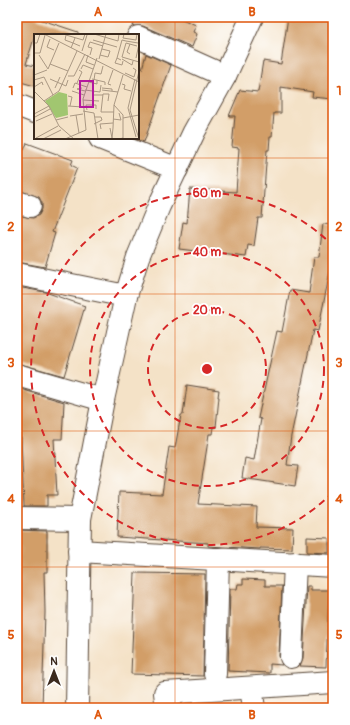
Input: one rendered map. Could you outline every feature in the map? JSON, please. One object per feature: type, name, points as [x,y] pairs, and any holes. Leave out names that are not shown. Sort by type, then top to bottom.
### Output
[{"type":"street","points":[[77,708],[80,519],[103,400],[126,296],[138,257],[177,169],[194,132],[225,76],[252,17]]},
{"type":"street","points":[[139,38],[225,76]]},
{"type":"street","points":[[17,104],[34,112]]},
{"type":"street","points":[[102,139],[177,169]]},
{"type":"street","points":[[17,274],[126,296]]},
{"type":"street","points":[[17,375],[103,400]]},
{"type":"street","points":[[17,518],[80,519]]},
{"type":"street","points":[[79,551],[333,566]]},
{"type":"street","points":[[215,674],[218,559]]},
{"type":"street","points":[[291,657],[294,564]]},
{"type":"street","points":[[167,708],[166,693],[252,698],[333,682]]},
{"type":"building","points":[[17,17],[33,17],[78,32],[78,34],[34,34],[26,64],[34,66],[34,86],[17,81]]},
{"type":"building","points":[[137,17],[177,17],[196,25],[193,32],[197,34],[192,47],[143,26],[133,26]]},
{"type":"building","points":[[288,17],[333,17],[333,99],[312,97],[313,92],[281,87],[281,113],[274,113],[272,137],[270,137],[269,150],[267,150],[262,218],[258,218],[254,246],[248,245],[246,257],[179,249],[183,222],[187,223],[190,189],[236,192],[239,148],[232,147],[235,116],[229,116],[240,90],[258,92],[263,61],[281,64]]},
{"type":"building","points":[[146,54],[171,65],[144,142],[138,140],[139,68],[142,69]]},
{"type":"building","points":[[27,143],[73,160],[71,165],[77,168],[52,232],[55,233],[45,267],[17,262],[17,215],[33,218],[39,215],[42,209],[42,203],[39,197],[17,190],[17,158],[21,148],[24,150]]},
{"type":"building","points":[[323,224],[333,225],[333,272],[330,271],[318,331],[313,330],[291,436],[287,465],[298,466],[295,486],[242,478],[245,458],[254,460],[261,419],[258,418],[277,331],[282,332],[290,290],[309,293],[314,257],[319,257]]},
{"type":"building","points":[[17,287],[45,292],[85,306],[64,376],[17,363]]},
{"type":"building","points":[[187,385],[219,390],[216,427],[213,427],[212,434],[209,434],[198,504],[257,507],[256,527],[293,528],[292,549],[208,546],[208,543],[117,537],[119,492],[162,494],[169,447],[175,448],[181,415],[183,415]]},
{"type":"building","points":[[17,388],[64,402],[62,439],[54,439],[57,495],[47,495],[47,506],[24,506],[21,437],[17,437]]},
{"type":"building","points":[[17,530],[47,531],[47,572],[44,572],[45,612],[42,708],[17,708]]},
{"type":"building","points":[[307,537],[329,538],[329,553],[307,552]]},
{"type":"building","points":[[135,573],[205,574],[203,676],[131,674]]},
{"type":"building","points":[[243,579],[265,580],[265,586],[282,586],[279,656],[282,665],[270,664],[270,673],[228,671],[230,589],[237,589],[238,584],[243,584]]},
{"type":"building","points":[[307,586],[311,586],[311,590],[329,590],[326,667],[300,666],[303,658]]}]
